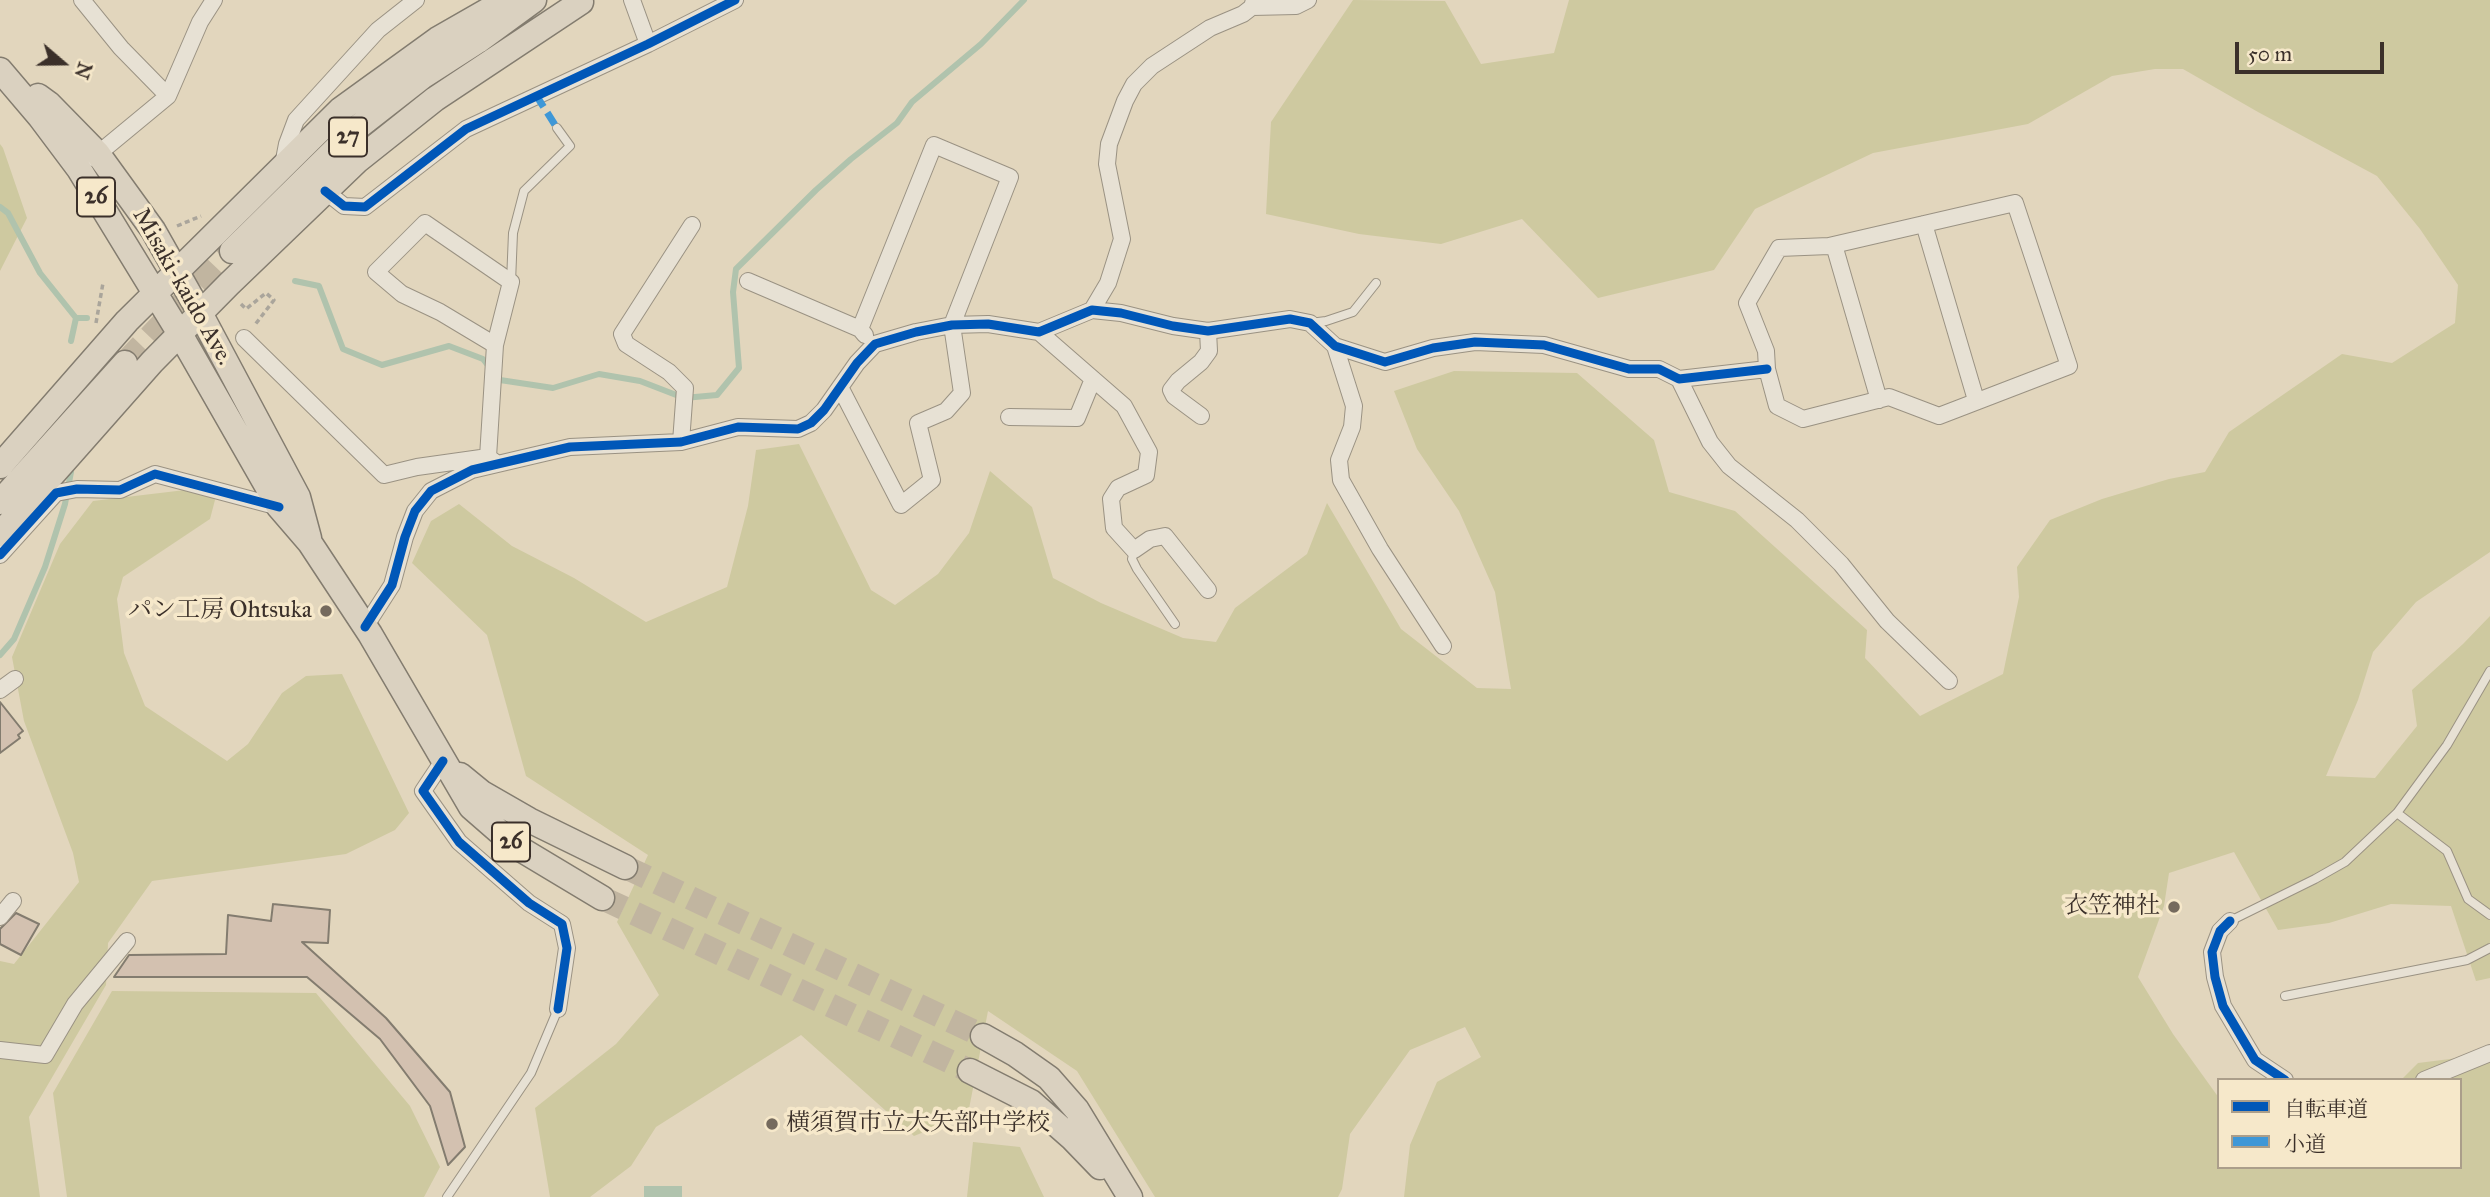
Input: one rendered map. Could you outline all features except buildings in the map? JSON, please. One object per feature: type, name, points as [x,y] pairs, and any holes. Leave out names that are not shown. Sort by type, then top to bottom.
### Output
[{"type":"main road","points":[[0,466],[154,293],[340,110],[438,39],[506,0]]},
{"type":"main road","name":"27","points":[[232,251],[358,127],[422,77],[534,0]]},
{"type":"main road","name":"27","points":[[325,191],[435,99],[581,2],[478,41]]},
{"type":"main road","name":"Misaki-kaido Ave.","points":[[0,70],[40,117],[89,161],[153,230],[298,497],[310,543]]},
{"type":"main road","name":"Misaki-kaido Ave.","points":[[89,161],[154,293],[279,507],[310,543],[365,627],[471,807],[517,847],[602,898]]},
{"type":"main road","points":[[0,534],[152,362],[325,191]]},
{"type":"main road","points":[[0,502],[125,363]]},
{"type":"main road","name":"Misaki-kaido Ave.","points":[[443,761],[482,793],[529,820],[625,867]]},
{"type":"main road","points":[[983,1037],[1015,1054],[1049,1078],[1077,1110],[1128,1197]]},
{"type":"main road","points":[[970,1071],[1031,1102],[1072,1138],[1128,1197]]},
{"type":"main road","points":[[1031,1102],[1045,1093],[1049,1078]]},
{"type":"street","points":[[82,0],[121,48],[168,96]]},
{"type":"street","points":[[89,161],[168,96],[200,22],[214,0]]},
{"type":"street","points":[[283,165],[296,120],[378,30],[416,0]]},
{"type":"street","points":[[632,0],[648,44]]},
{"type":"street","points":[[325,191],[344,206],[365,207],[466,129],[735,0]]},
{"type":"street","points":[[1092,310],[1108,283],[1122,239],[1107,164],[1108,144],[1134,84],[1152,66],[1210,28],[1243,13],[1253,4],[1296,6],[1308,0]]},
{"type":"street","points":[[840,387],[901,505],[932,480],[918,424],[946,411],[962,393],[951,326],[1010,177],[934,145],[860,329]]},
{"type":"street","points":[[2015,203],[2069,366],[1939,416],[1889,397],[1803,419],[1777,407],[1767,369],[1766,351],[1746,303],[1779,248],[1834,245],[2015,203]]},
{"type":"street","points":[[492,460],[495,345],[511,282],[425,223],[376,272],[402,294],[440,312],[495,345]]},
{"type":"street","points":[[1924,224],[1976,400]]},
{"type":"street","points":[[681,442],[685,388],[669,372],[626,344],[622,334],[692,225]]},
{"type":"street","points":[[1834,245],[1878,400]]},
{"type":"street","points":[[748,281],[860,329],[874,344]]},
{"type":"street","points":[[244,338],[384,475],[417,467],[492,460],[570,447],[681,442],[738,427],[798,429],[811,423],[874,344],[916,332],[951,326],[988,324],[1039,332],[1092,310],[1121,313],[1173,326],[1208,331],[1290,319],[1310,323],[1335,345],[1385,362],[1433,348],[1475,342],[1544,345],[1629,369],[1659,369],[1679,379],[1767,369]]},
{"type":"street","points":[[1201,416],[1174,396],[1171,390],[1209,351],[1208,331]]},
{"type":"street","points":[[1039,332],[1124,406],[1149,452],[1146,475],[1118,488],[1111,499],[1114,528],[1134,550],[1150,539],[1164,536],[1208,590]]},
{"type":"street","points":[[1335,345],[1354,406],[1352,426],[1339,460],[1341,480],[1380,549],[1443,646]]},
{"type":"street","points":[[1009,417],[1077,418],[1093,379]]},
{"type":"street","points":[[1679,379],[1710,442],[1729,466],[1797,520],[1841,564],[1887,621],[1949,681]]},
{"type":"street","points":[[365,627],[392,585],[415,511],[431,491],[492,460]]},
{"type":"street","points":[[0,555],[56,494],[77,489],[120,490],[155,474],[279,507]]},
{"type":"street","points":[[0,690],[15,679]]},
{"type":"street","points":[[443,761],[423,791],[459,842],[529,903],[562,924],[567,947],[558,1009]]},
{"type":"street","points":[[0,917],[13,901]]},
{"type":"street","points":[[2230,920],[2220,931],[2212,952],[2223,1006],[2255,1060],[2282,1078]]},
{"type":"street","points":[[0,1050],[45,1055],[75,1004],[127,941]]},
{"type":"street","points":[[2429,1078],[2490,1053]]},
{"type":"lane","points":[[511,282],[513,233],[524,191],[570,146],[557,128]]},
{"type":"lane","points":[[1310,323],[1353,312],[1376,283]]},
{"type":"lane","points":[[1134,550],[1132,559],[1137,569],[1175,624]]},
{"type":"lane","points":[[2230,920],[2345,862],[2397,813],[2447,745],[2490,671]]},
{"type":"lane","points":[[2397,813],[2447,851],[2468,899],[2490,915]]},
{"type":"lane","points":[[2285,996],[2467,960],[2490,948]]},
{"type":"lane","points":[[447,1197],[531,1073],[558,1009]]},
{"type":"path","points":[[96,324],[103,284]]},
{"type":"path","points":[[240,302],[246,309],[266,293],[274,300],[244,338]]},
{"type":"shaded area","points":[[1353,0],[1445,1],[1481,64],[1554,53],[1569,0],[2490,0],[2490,552],[2416,602],[2373,652],[2358,700],[2326,776],[2375,778],[2417,726],[2412,690],[2490,616],[2490,978],[2476,981],[2451,906],[2391,904],[2329,923],[2278,930],[2234,852],[2169,873],[2164,906],[2138,977],[2173,1034],[2217,1095],[2217,1169],[2462,1169],[2462,1078],[2403,1078],[2418,1063],[2490,1054],[2490,1197],[1404,1197],[1410,1145],[1437,1082],[1481,1057],[1465,1027],[1410,1050],[1350,1134],[1342,1189],[1338,1197],[1155,1197],[1077,1071],[988,1011],[968,1114],[914,1136],[801,1035],[656,1127],[631,1166],[590,1197],[550,1197],[535,1108],[616,1044],[659,995],[617,922],[648,855],[526,776],[487,635],[412,563],[431,521],[459,504],[512,546],[574,578],[646,622],[727,587],[748,506],[756,450],[799,444],[871,590],[895,605],[938,574],[969,533],[990,471],[1032,507],[1053,578],[1101,603],[1183,638],[1216,642],[1235,608],[1307,554],[1327,503],[1401,629],[1477,688],[1511,689],[1495,592],[1459,511],[1417,449],[1394,391],[1454,371],[1577,373],[1654,440],[1669,492],[1735,511],[1867,630],[1865,658],[1920,716],[2003,674],[2019,597],[2017,567],[2050,520],[2102,499],[2169,479],[2205,472],[2229,432],[2342,354],[2392,363],[2455,323],[2458,285],[2420,229],[2377,176],[2183,69],[2155,69],[2112,76],[2028,124],[1873,153],[1755,209],[1714,270],[1598,298],[1522,219],[1441,244],[1359,234],[1266,214],[1271,122]]},
{"type":"shaded area","points":[[0,144],[27,218],[0,271]]},
{"type":"shaded area","points":[[210,487],[215,500],[210,519],[123,577],[117,599],[124,653],[145,706],[227,761],[248,744],[282,693],[306,676],[342,674],[409,813],[395,830],[346,854],[152,881],[108,943],[106,985],[29,1117],[40,1197],[0,1197],[0,961],[14,964],[79,882],[73,853],[24,721],[12,657],[60,544],[93,501]]},
{"type":"shaded area","points":[[112,991],[316,993],[410,1106],[440,1167],[424,1197],[67,1197],[53,1093]]},
{"type":"shaded area","points":[[973,1142],[1020,1147],[1044,1197],[967,1197]]},
{"type":"shaded area","points":[[644,1186],[682,1186],[682,1197],[644,1197]]},
{"type":"waterway","points":[[497,376],[500,380],[553,388],[599,374],[640,381],[684,398],[717,395],[739,368],[733,292],[736,269],[816,190],[897,123],[912,102],[981,44],[1024,0]]},
{"type":"waterway","points":[[0,207],[8,213],[40,273],[76,318]]},
{"type":"waterway","points":[[295,281],[319,286],[343,349],[382,365],[449,346],[483,359],[490,368]]},
{"type":"waterway","points":[[76,318],[87,318]]},
{"type":"waterway","points":[[71,341],[76,318]]},
{"type":"waterway","points":[[0,655],[14,639],[45,567],[65,504],[71,472]]},
{"type":"tunnel","points":[[125,363],[232,251]]},
{"type":"tunnel","points":[[625,867],[983,1036]]},
{"type":"tunnel","points":[[602,898],[970,1071]]},
{"type":"marked path","points":[[536,95],[557,128]]},
{"type":"cycle path","points":[[325,191],[344,206],[365,207],[466,129],[735,0]]},
{"type":"cycle path","points":[[365,627],[392,585],[415,511],[431,491],[472,470],[570,447],[681,442],[738,427],[798,429],[811,423],[824,410],[857,363],[875,344],[952,325],[988,324],[1039,332],[1092,310],[1121,313],[1173,326],[1208,331],[1290,319],[1310,323],[1335,346],[1385,362],[1433,348],[1475,342],[1544,345],[1629,369],[1659,369],[1679,379],[1767,369]]},
{"type":"cycle path","points":[[0,555],[56,493],[77,489],[120,490],[155,474],[279,507]]},
{"type":"cycle path","points":[[443,761],[423,791],[459,842],[529,903],[562,924],[567,948],[558,1009]]},
{"type":"cycle path","points":[[2230,921],[2220,931],[2212,952],[2223,1006],[2255,1060],[2282,1078]]},
{"type":"place","name":"パン工房 Ohtsuka","points":[[326,611]]},
{"type":"place","name":"衣笠神社","points":[[2174,907]]},
{"type":"place","name":"横須賀市立大矢部中学校","points":[[772,1124]]}]
